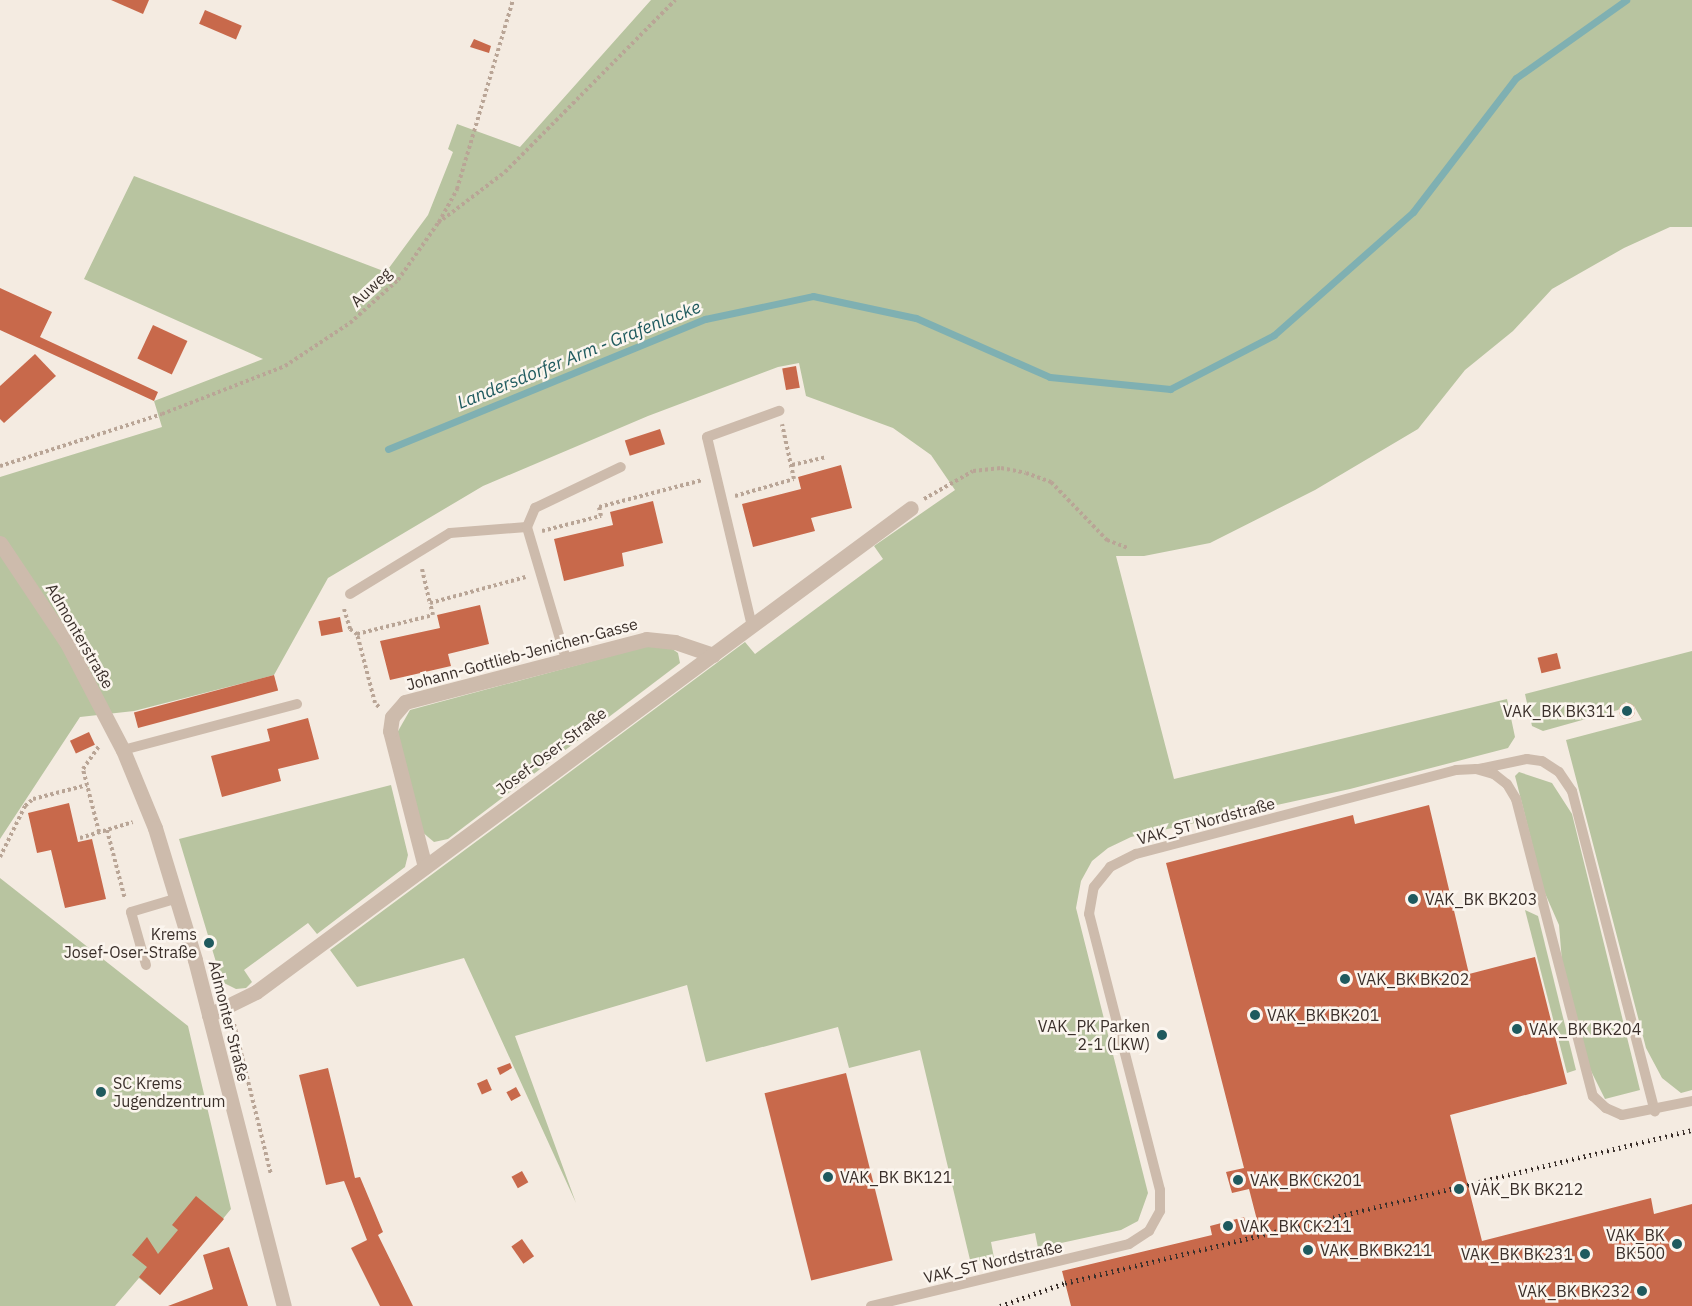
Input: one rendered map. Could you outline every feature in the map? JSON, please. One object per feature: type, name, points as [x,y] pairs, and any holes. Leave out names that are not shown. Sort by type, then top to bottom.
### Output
[{"type":"street","name":"Josef-Oser-Straße","points":[[209,1016],[256,992],[911,508]]},
{"type":"street","name":"Admonterstraße","points":[[0,543],[67,643],[123,750]]},
{"type":"street","name":"Johann-Gottlieb-Jenichen-Gasse","points":[[392,717],[405,702],[417,697],[566,659],[660,639],[712,655]]},
{"type":"street","points":[[392,717],[390,731],[424,867]]},
{"type":"street","name":"Admonter Straße","points":[[123,750],[178,898],[284,1306]]},
{"type":"lane","points":[[752,626],[707,437],[779,411]]},
{"type":"lane","points":[[566,659],[529,531],[535,508],[621,467]]},
{"type":"lane","points":[[350,594],[450,533],[529,531]]},
{"type":"lane","points":[[123,750],[297,704]]},
{"type":"lane","name":"VAK_ST Nordstraße","points":[[871,1306],[1129,1244],[1149,1231],[1160,1211],[1160,1190],[1089,914],[1094,887],[1110,867],[1136,854],[1456,770],[1476,769],[1527,759],[1542,762],[1558,772],[1572,791],[1654,1111]]},
{"type":"lane","points":[[1476,769],[1494,774],[1507,784],[1515,799],[1593,1096],[1605,1108],[1622,1115],[1654,1111],[1692,1101]]},
{"type":"lane","points":[[146,965],[131,912],[178,898]]},
{"type":"path","points":[[438,223],[457,189],[513,0]]},
{"type":"path","name":"Auweg","points":[[0,465],[162,414],[285,366],[350,323],[398,280],[438,223],[505,172],[675,0]]},
{"type":"path","points":[[723,500],[794,479],[779,411]]},
{"type":"path","points":[[792,465],[826,457]]},
{"type":"path","points":[[911,508],[973,471],[1001,468],[1051,482],[1107,540],[1128,548]]},
{"type":"path","points":[[529,531],[601,516],[598,507],[717,477]]},
{"type":"path","points":[[357,634],[433,615],[418,553]]},
{"type":"path","points":[[430,603],[542,573]]},
{"type":"path","points":[[350,594],[343,604],[350,629],[357,634],[375,704],[392,717]]},
{"type":"path","points":[[99,832],[83,768],[100,745]]},
{"type":"path","points":[[0,857],[25,806],[33,799],[87,785]]},
{"type":"path","points":[[80,838],[135,821]]},
{"type":"path","points":[[107,830],[131,912]]},
{"type":"path","points":[[234,1024],[273,1182]]},
{"type":"green space","points":[[651,0],[1692,0],[1692,227],[1670,227],[1624,248],[1552,289],[1513,331],[1465,370],[1418,429],[1315,490],[1210,543],[1144,556],[1116,556],[1174,779],[1507,699],[1515,737],[1508,748],[1350,789],[1131,837],[1108,848],[1092,861],[1081,881],[1076,908],[1148,1193],[1138,1221],[1121,1230],[1038,1248],[1035,1233],[991,1242],[994,1258],[971,1264],[920,1050],[849,1068],[838,1027],[706,1062],[687,985],[515,1036],[576,1203],[464,958],[357,987],[330,950],[745,642],[755,654],[883,559],[874,546],[955,490],[931,455],[893,428],[806,396],[799,363],[778,367],[648,416],[483,486],[328,578],[274,675],[134,711],[80,717],[0,839],[0,477],[162,427],[154,401],[263,359],[84,279],[134,176],[386,272],[428,215],[453,152],[448,149],[457,124],[520,147]]},
{"type":"green space","points":[[648,646],[671,648],[678,653],[680,663],[448,839],[434,842],[421,831],[397,733],[410,710]]},
{"type":"green space","points":[[1692,651],[1692,1090],[1681,1093],[1662,1078],[1646,1048],[1566,740],[1642,720],[1634,706],[1626,702],[1618,710],[1543,731],[1532,726],[1525,694]]},
{"type":"green space","points":[[1519,772],[1552,783],[1572,814],[1640,1090],[1605,1099],[1587,1063],[1562,962],[1559,925],[1544,891],[1515,776]]},
{"type":"green space","points":[[391,785],[408,855],[405,867],[317,934],[308,923],[244,970],[252,982],[246,988],[236,989],[222,982],[179,839]]},
{"type":"green space","name":"SC Krems Jugendzentrum","points":[[0,878],[188,1026],[231,1209],[160,1295],[139,1278],[115,1306],[0,1306]]},
{"type":"green space","points":[[1525,910],[1538,916],[1576,1070],[1567,1073]]},
{"type":"building","points":[[111,0],[149,0],[143,14]]},
{"type":"building","points":[[205,10],[242,26],[236,39],[199,24]]},
{"type":"building","points":[[474,39],[491,46],[489,53],[470,47]]},
{"type":"building","points":[[0,288],[52,312],[40,337],[158,392],[154,401],[0,330]]},
{"type":"building","points":[[153,325],[187,341],[172,375],[137,359]]},
{"type":"building","points":[[35,354],[56,376],[4,423],[0,419],[0,386]]},
{"type":"building","points":[[796,366],[800,388],[786,390],[782,368]]},
{"type":"building","points":[[660,429],[665,444],[630,456],[625,440]]},
{"type":"building","points":[[841,465],[852,508],[811,518],[815,531],[753,547],[742,504],[801,489],[798,477]]},
{"type":"building","points":[[653,501],[663,543],[622,553],[624,566],[564,581],[554,539],[613,525],[610,512]]},
{"type":"building","points":[[480,605],[489,644],[448,654],[451,666],[390,680],[380,641],[440,628],[437,615]]},
{"type":"building","points":[[340,617],[343,632],[321,636],[318,621]]},
{"type":"building","points":[[1557,653],[1561,669],[1541,673],[1538,658]]},
{"type":"building","points":[[274,675],[278,690],[138,728],[134,713]]},
{"type":"building","name":"VAK_BK BK311","points":[[1624,703],[1630,703],[1635,711],[1633,717],[1624,719],[1619,714],[1619,708]]},
{"type":"building","points":[[308,718],[319,759],[278,769],[281,781],[222,797],[211,756],[270,741],[267,729]]},
{"type":"building","points":[[89,732],[95,745],[76,754],[70,741]]},
{"type":"building","points":[[69,803],[78,842],[92,839],[106,899],[65,908],[51,850],[37,853],[28,813]]},
{"type":"building","points":[[1429,805],[1469,974],[1535,957],[1567,1084],[1450,1115],[1482,1241],[1651,1198],[1654,1214],[1692,1204],[1692,1306],[1071,1306],[1062,1271],[1212,1235],[1210,1226],[1244,1217],[1247,1227],[1258,1224],[1249,1189],[1232,1193],[1226,1172],[1244,1168],[1166,863],[1353,815],[1355,824]]},
{"type":"building","points":[[510,1063],[512,1068],[500,1075],[497,1068]]},
{"type":"building","points":[[328,1068],[355,1178],[360,1177],[383,1232],[378,1235],[413,1306],[380,1306],[351,1248],[367,1240],[344,1181],[326,1185],[299,1075]]},
{"type":"building","name":"VAK_BK BK121","points":[[846,1073],[893,1260],[811,1281],[764,1093]]},
{"type":"building","points":[[487,1079],[492,1090],[482,1094],[477,1083]]},
{"type":"building","points":[[516,1087],[521,1096],[511,1101],[506,1092]]},
{"type":"building","points":[[522,1171],[528,1182],[518,1188],[512,1177]]},
{"type":"building","points":[[196,1196],[224,1219],[160,1295],[139,1277],[147,1267],[132,1255],[147,1237],[158,1254],[178,1230],[172,1225]]},
{"type":"building","points":[[522,1239],[534,1256],[523,1264],[511,1246]]},
{"type":"building","points":[[229,1247],[248,1306],[168,1306],[213,1289],[203,1255]]},
{"type":"waterway","name":"Landersdorfer Arm - Grafenlacke","points":[[388,449],[705,319],[813,296],[916,318],[1050,377],[1170,389],[1274,335],[1413,212],[1516,78],[1626,0]]},
{"type":"railway","points":[[1000,1306],[1065,1283],[1692,1130]]},
{"type":"place","name":"VAK_BK BK311","points":[[1627,711]]},
{"type":"place","name":"VAK_BK BK203","points":[[1413,899]]},
{"type":"place","name":"Krems Josef-Oser-Straße","points":[[209,943]]},
{"type":"place","name":"VAK_BK BK202","points":[[1345,979]]},
{"type":"place","name":"VAK_BK BK201","points":[[1255,1015]]},
{"type":"place","name":"VAK_BK BK204","points":[[1517,1029]]},
{"type":"place","name":"VAK_PK Parken 2-1 (LKW)","points":[[1162,1035]]},
{"type":"place","name":"SC Krems Jugendzentrum","points":[[101,1092]]},
{"type":"place","name":"VAK_BK BK121","points":[[828,1177]]},
{"type":"place","name":"VAK_BK CK201","points":[[1238,1180]]},
{"type":"place","name":"VAK_BK BK212","points":[[1459,1189]]},
{"type":"place","name":"VAK_BK CK211","points":[[1228,1226]]},
{"type":"place","name":"VAK_BK BK500","points":[[1677,1244]]},
{"type":"place","name":"VAK_BK BK211","points":[[1308,1250]]},
{"type":"place","name":"VAK_BK BK231","points":[[1585,1254]]},
{"type":"place","name":"VAK_BK BK232","points":[[1642,1291]]}]
